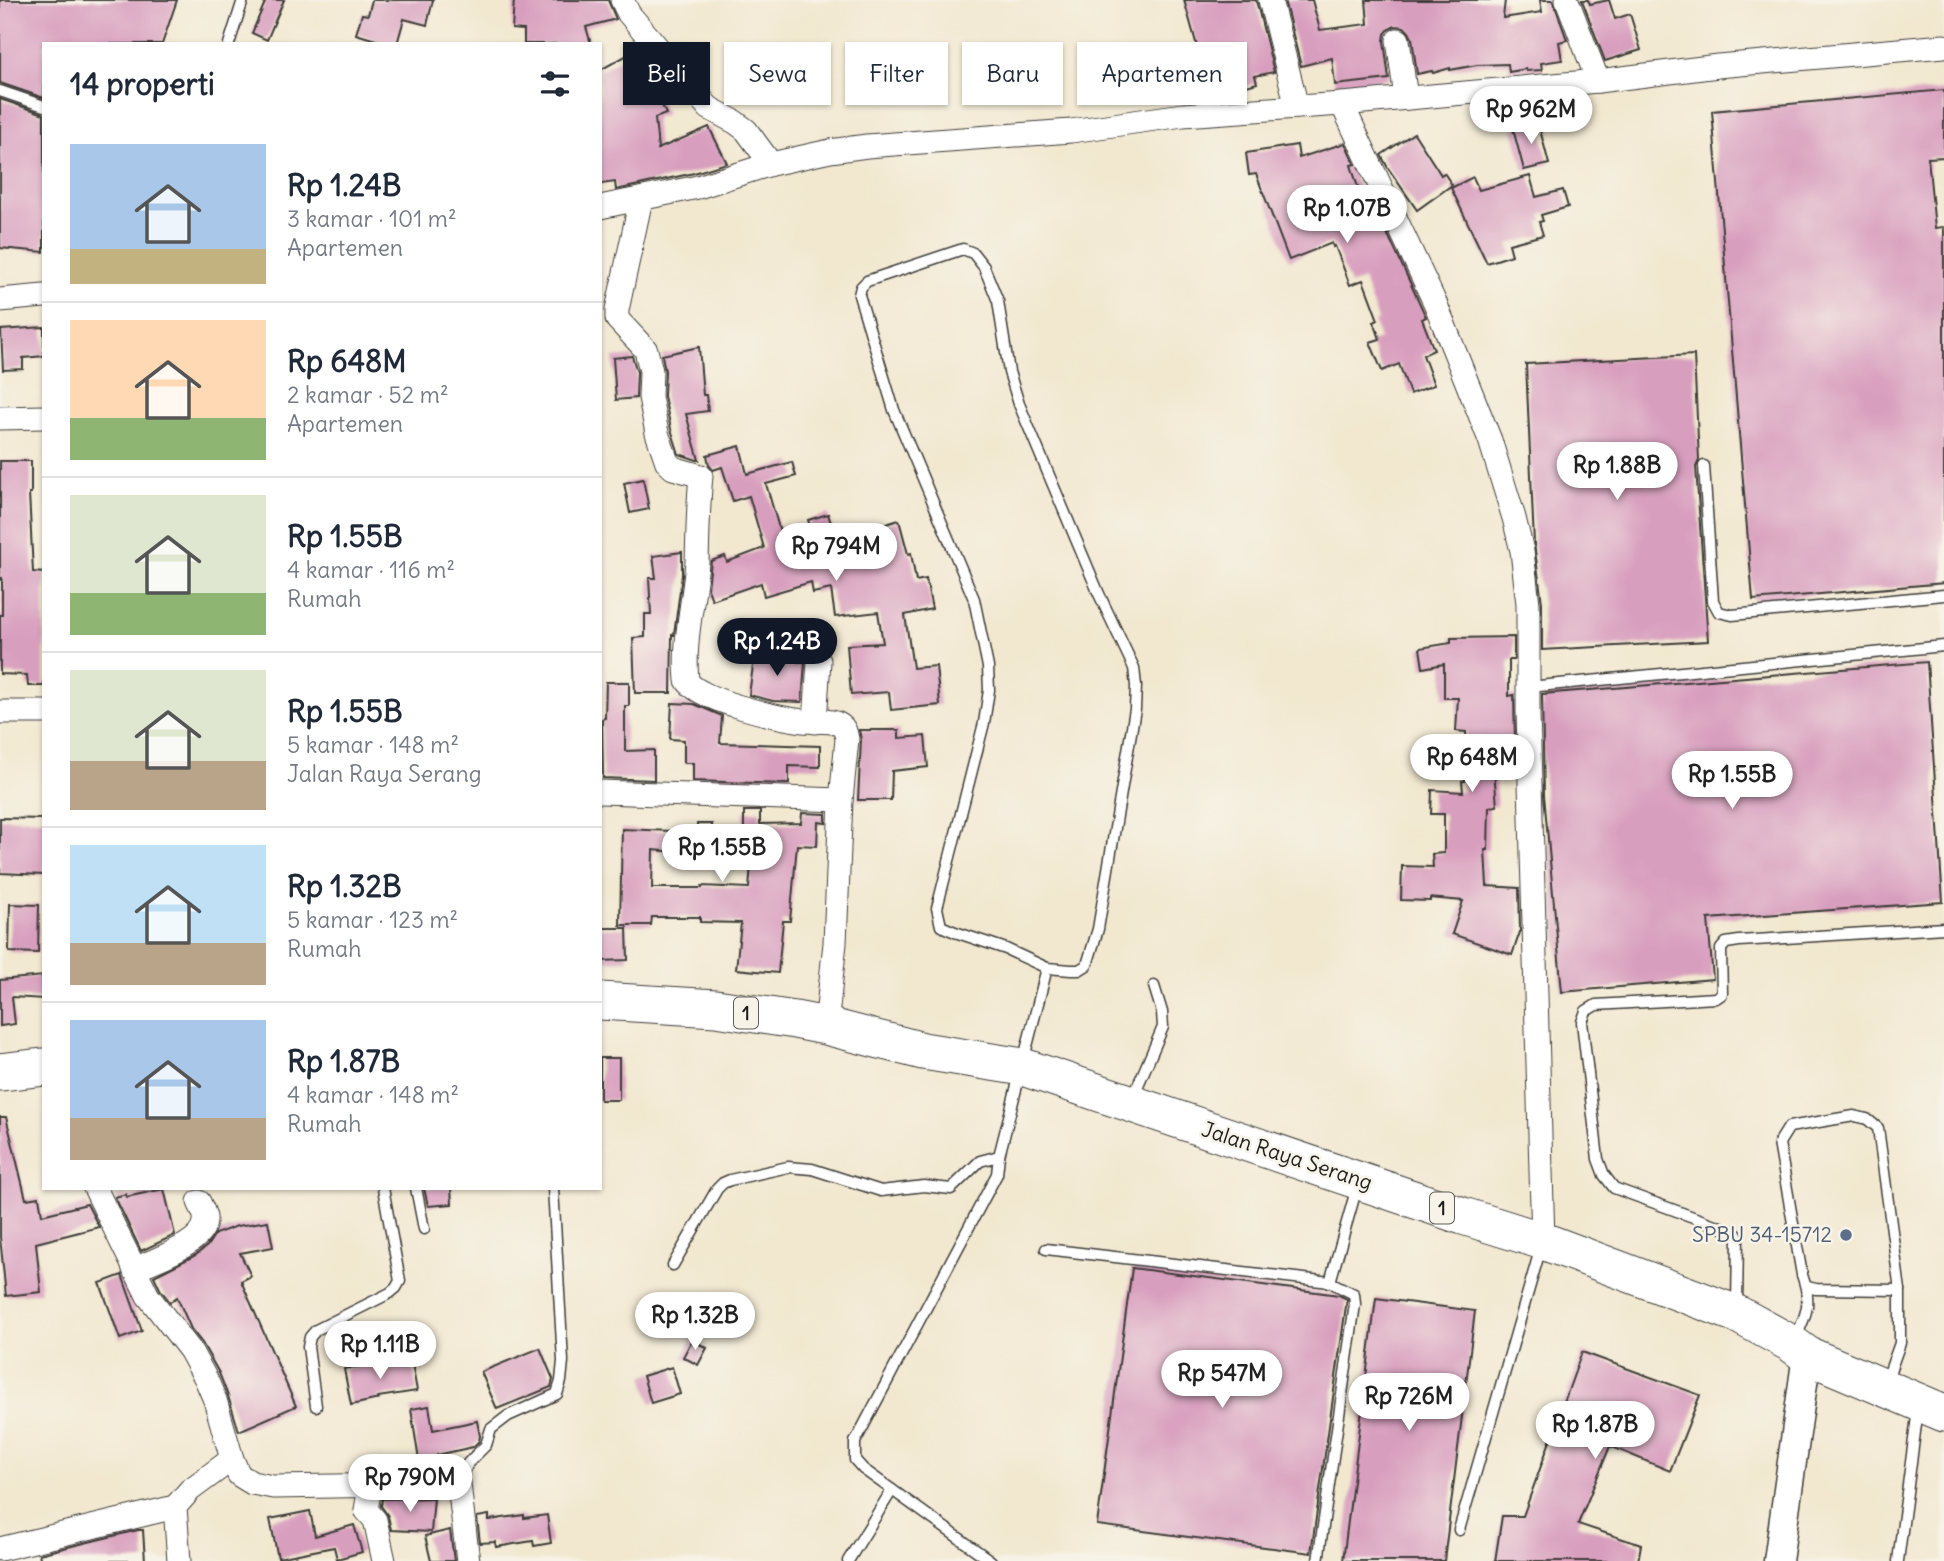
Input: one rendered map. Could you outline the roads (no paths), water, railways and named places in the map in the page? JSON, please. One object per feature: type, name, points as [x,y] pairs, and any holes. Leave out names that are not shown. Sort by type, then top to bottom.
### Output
[{"type":"highway","name":"Jalan Raya Serang","points":[[602,1001],[716,1008],[826,1026],[907,1047],[1023,1067],[1543,1241],[1737,1314],[1800,1350],[1931,1408]]},
{"type":"highway","points":[[0,1072],[42,1068]]},
{"type":"street","points":[[622,0],[629,14],[709,108],[746,130],[763,166]]},
{"type":"street","points":[[1270,0],[1297,107]]},
{"type":"street","points":[[1567,0],[1598,81]]},
{"type":"street","points":[[1398,40],[1406,98]]},
{"type":"street","points":[[602,207],[698,187],[763,166],[867,146],[1071,131],[1183,115],[1598,81],[1705,67],[1944,46]]},
{"type":"street","points":[[1342,104],[1436,305],[1503,480],[1522,551],[1528,604],[1528,712],[1543,1241]]},
{"type":"street","points":[[641,199],[617,320],[646,350],[650,371],[650,397],[657,433],[667,462],[673,468],[701,476],[687,680],[690,686],[700,691],[751,711],[815,722],[834,722],[845,730],[835,943],[826,1026]]},
{"type":"street","points":[[0,300],[42,296]]},
{"type":"street","points":[[0,418],[42,417]]},
{"type":"street","points":[[815,722],[819,661]]},
{"type":"street","points":[[0,712],[42,712]]},
{"type":"street","points":[[602,792],[841,800]]},
{"type":"street","points":[[96,1190],[148,1296],[190,1350],[206,1379],[239,1475],[251,1483],[273,1487],[459,1484],[468,1561]]},
{"type":"street","points":[[134,1269],[179,1249],[196,1238],[205,1219],[200,1202]]},
{"type":"street","points":[[1778,1561],[1800,1350]]},
{"type":"street","points":[[0,1549],[175,1507],[190,1490],[232,1459]]},
{"type":"street","points":[[370,1486],[366,1510],[375,1520],[384,1561]]},
{"type":"street","points":[[175,1507],[179,1561]]},
{"type":"lane","points":[[230,42],[243,0]]},
{"type":"lane","points":[[0,91],[42,105]]},
{"type":"lane","points":[[964,249],[973,253],[984,267],[998,301],[1009,372],[1019,404],[1098,594],[1134,668],[1135,709],[1098,929],[1087,965],[1071,971],[1047,968],[1006,949],[941,926],[938,917],[937,908],[984,723],[989,690],[988,667],[974,600],[894,410],[859,295],[861,287],[867,281],[964,249]]},
{"type":"lane","points":[[1704,466],[1713,601],[1719,612],[1732,615],[1944,595]]},
{"type":"lane","points":[[1529,687],[1944,646]]},
{"type":"lane","points":[[1737,1314],[1738,1236],[1734,1232],[1614,1188],[1604,1175],[1598,1159],[1582,1022],[1586,1011],[1596,1005],[1716,998],[1722,994],[1721,949],[1726,943],[1944,928]]},
{"type":"lane","points":[[991,1561],[863,1469],[856,1460],[855,1442],[997,1174],[999,1156],[1047,968]]},
{"type":"lane","points":[[1131,1103],[1163,1027],[1154,986]]},
{"type":"lane","points":[[1800,1350],[1807,1314],[1807,1287],[1802,1275],[1779,1143],[1789,1127],[1854,1116],[1867,1119],[1878,1128],[1900,1290],[1900,1343],[1884,1388]]},
{"type":"lane","points":[[673,1265],[723,1182],[788,1167],[812,1168],[881,1191],[924,1186],[951,1189],[980,1161],[999,1156]]},
{"type":"lane","points":[[1330,1282],[1355,1199],[1358,1179]]},
{"type":"lane","points":[[316,1406],[308,1347],[310,1337],[316,1330],[390,1293],[397,1288],[400,1281],[383,1190]]},
{"type":"lane","points":[[416,1190],[424,1229]]},
{"type":"lane","points":[[459,1484],[468,1462],[486,1445],[491,1429],[509,1416],[557,1394],[563,1361],[553,1190]]},
{"type":"lane","points":[[1459,1530],[1543,1241]]},
{"type":"lane","points":[[1046,1249],[1330,1282],[1354,1294],[1355,1304],[1318,1561]]},
{"type":"lane","points":[[1807,1287],[1900,1290]]},
{"type":"lane","points":[[1898,1561],[1931,1408]]},
{"type":"lane","points":[[848,1561],[892,1490]]},
{"type":"place","name":"SPBU 34-15712","points":[[1846,1235]]}]
